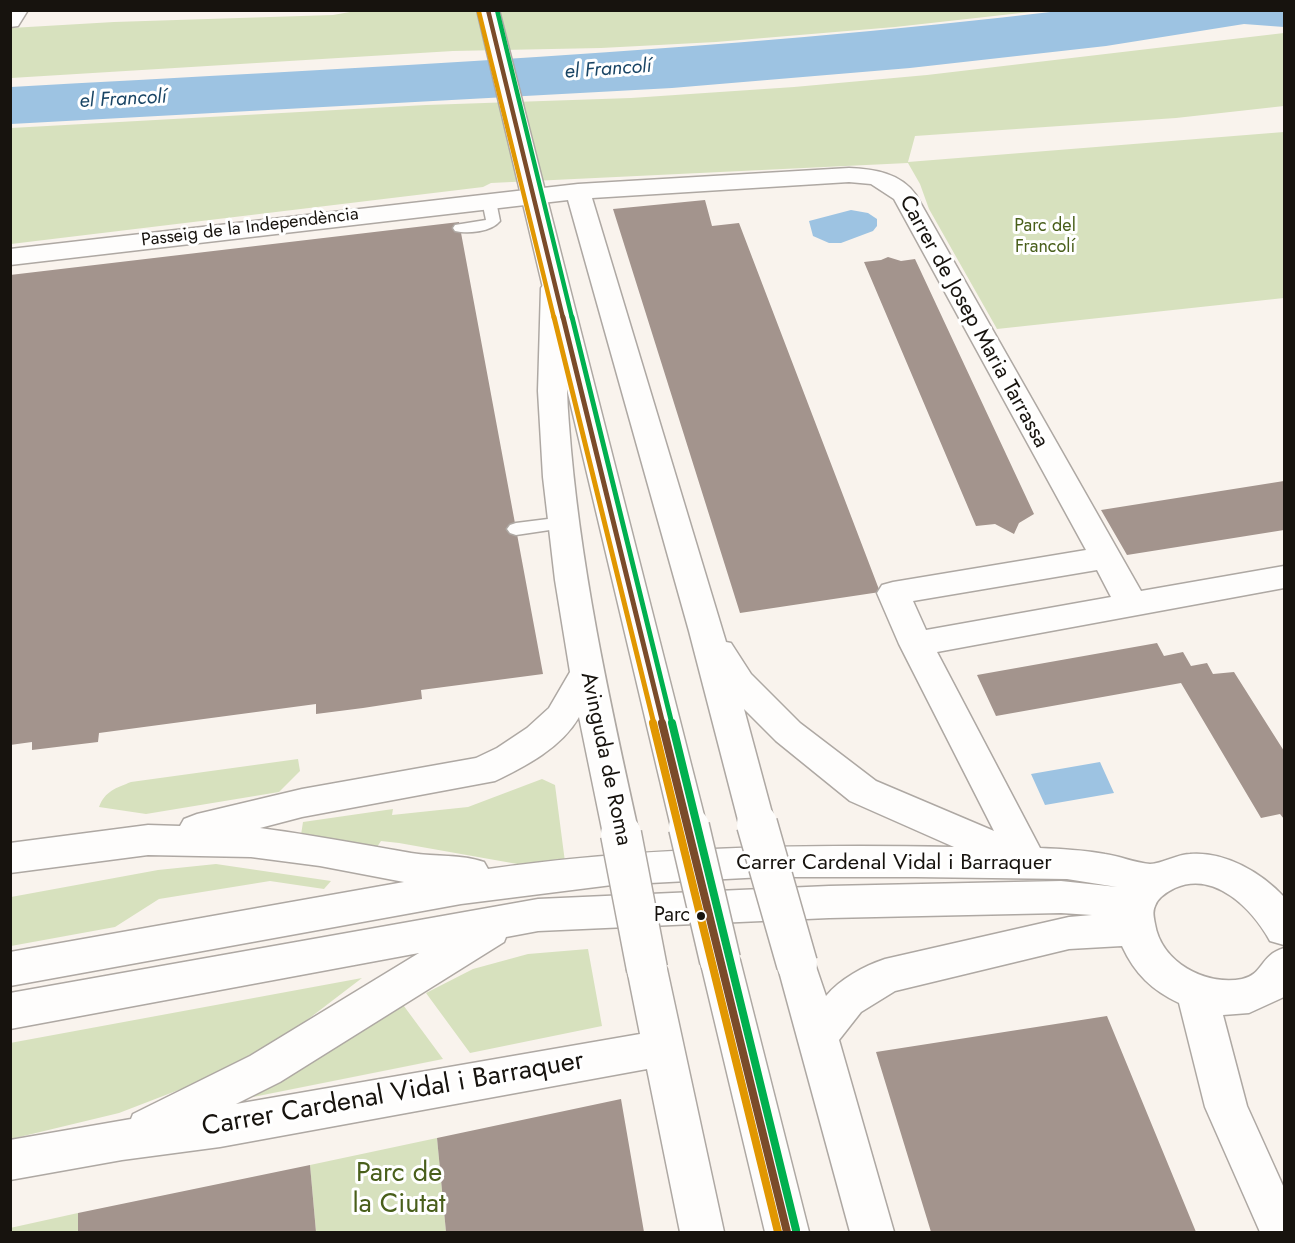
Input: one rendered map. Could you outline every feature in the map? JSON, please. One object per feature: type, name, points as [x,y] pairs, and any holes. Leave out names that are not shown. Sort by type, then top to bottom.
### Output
[{"type":"street","points":[[10,21],[18,10]]},
{"type":"street","name":"Avinguda de Roma","points":[[488,10],[787,1233]]},
{"type":"street","name":"Carrer de Josep Maria Tarrassa","points":[[533,196],[578,191],[849,175],[872,176],[889,182],[904,195],[1132,605]]},
{"type":"street","points":[[578,191],[706,631],[757,824],[872,1233]]},
{"type":"street","name":"Passeig de la Independència","points":[[10,257],[533,196]]},
{"type":"street","name":"Avinguda de Roma","points":[[554,281],[554,424],[569,571],[586,675],[621,834],[702,1233]]},
{"type":"street","points":[[1029,863],[916,644],[893,593],[1104,558]]},
{"type":"street","points":[[916,644],[1284,577]]},
{"type":"street","points":[[706,631],[739,683],[788,732],[863,791],[1029,863]]},
{"type":"street","name":"Carrer Cardenal Vidal i Barraquer","points":[[10,858],[148,840],[302,803],[482,771],[510,758],[539,738],[561,717],[586,675]]},
{"type":"street","name":"Carrer Cardenal Vidal i Barraquer","points":[[148,840],[251,842],[320,850],[414,869],[524,877]]},
{"type":"street","name":"Carrer Cardenal Vidal i Barraquer","points":[[10,969],[524,877],[603,870],[812,860],[1067,864],[1095,867],[1141,906]]},
{"type":"street","points":[[817,1036],[847,1000],[885,976],[1068,933],[1141,906],[1177,871],[1207,871],[1240,881],[1258,893],[1280,914]]},
{"type":"street","name":"Carrer Cardenal Vidal i Barraquer","points":[[10,1011],[538,915],[829,902],[1061,897],[1141,906]]},
{"type":"street","points":[[1141,906],[1141,948],[1158,971],[1179,985],[1197,993],[1216,998],[1239,998],[1251,995],[1272,984],[1284,965]]},
{"type":"street","name":"Carrer Cardenal Vidal i Barraquer","points":[[122,1140],[265,1069],[507,919]]},
{"type":"street","points":[[1197,993],[1226,1107],[1282,1233]]},
{"type":"street","name":"Carrer Cardenal Vidal i Barraquer","points":[[10,1160],[122,1140],[220,1127],[663,1047]]},
{"type":"lane","points":[[460,228],[488,225],[493,221],[489,201]]},
{"type":"lane","points":[[516,529],[564,523]]},
{"type":"green space","points":[[361,10],[1039,11],[895,27],[716,42],[601,48],[453,51],[11,78],[11,28],[114,22],[333,15]]},
{"type":"green space","name":"Parc del Francolí","points":[[1284,33],[1284,106],[1176,118],[915,136],[908,162],[1284,132],[1284,298],[997,329],[929,209],[920,184],[908,163],[491,183],[483,187],[11,244],[11,128],[426,105],[631,98],[794,87],[927,75]]},
{"type":"green space","points":[[298,759],[300,771],[279,792],[146,814],[99,807],[108,794],[131,782]]},
{"type":"green space","points":[[542,779],[555,785],[565,862],[523,865],[399,843],[381,841],[377,847],[301,835],[303,822],[393,809],[392,815],[468,807]]},
{"type":"green space","points":[[216,864],[331,881],[324,889],[270,881],[159,899],[115,927],[11,946],[11,897],[158,870]]},
{"type":"green space","points":[[588,949],[602,1026],[470,1053],[426,993],[473,969],[528,954]]},
{"type":"green space","points":[[362,978],[290,1033],[202,1081],[119,1113],[11,1139],[10,1043]]},
{"type":"green space","points":[[398,998],[443,1059],[253,1097],[247,1094]]},
{"type":"green space","name":"Parc de la Ciutat","points":[[437,1138],[446,1232],[316,1232],[310,1165]]},
{"type":"green space","points":[[78,1213],[78,1232],[11,1232],[10,1228]]},
{"type":"water","name":"el Francolí","points":[[1068,10],[1284,11],[1284,27],[1244,24],[1106,46],[910,68],[672,88],[11,124],[11,87],[672,48],[936,25]]},
{"type":"water","points":[[851,210],[868,213],[877,219],[877,226],[873,231],[841,243],[829,243],[813,236],[809,221]]},
{"type":"water","points":[[1100,762],[1114,793],[1045,805],[1031,774]]},
{"type":"building","points":[[705,200],[712,226],[739,223],[880,592],[740,613],[613,209]]},
{"type":"building","points":[[459,222],[543,674],[421,690],[422,699],[363,708],[316,714],[316,704],[99,733],[98,742],[32,750],[32,742],[10,745],[10,275]]},
{"type":"building","points":[[888,257],[901,261],[915,259],[1034,514],[1019,523],[1014,534],[995,524],[976,526],[864,262]]},
{"type":"building","points":[[1284,481],[1284,530],[1127,555],[1101,510]]},
{"type":"building","points":[[1157,643],[1164,656],[1183,652],[1191,666],[1207,663],[1213,674],[1234,672],[1284,751],[1284,819],[1280,814],[1261,818],[1181,683],[996,716],[977,675]]},
{"type":"building","points":[[1107,1016],[1196,1232],[931,1232],[876,1052]]},
{"type":"building","points":[[621,1099],[644,1232],[446,1232],[437,1138]]},
{"type":"building","points":[[310,1165],[316,1232],[78,1232],[78,1213]]},
{"type":"transit line","points":[[488,10],[787,1232]]},
{"type":"transit line","points":[[497,10],[796,1230]]},
{"type":"transit line","points":[[479,12],[778,1232]]},
{"type":"place","name":"Parc","points":[[701,916]]}]
